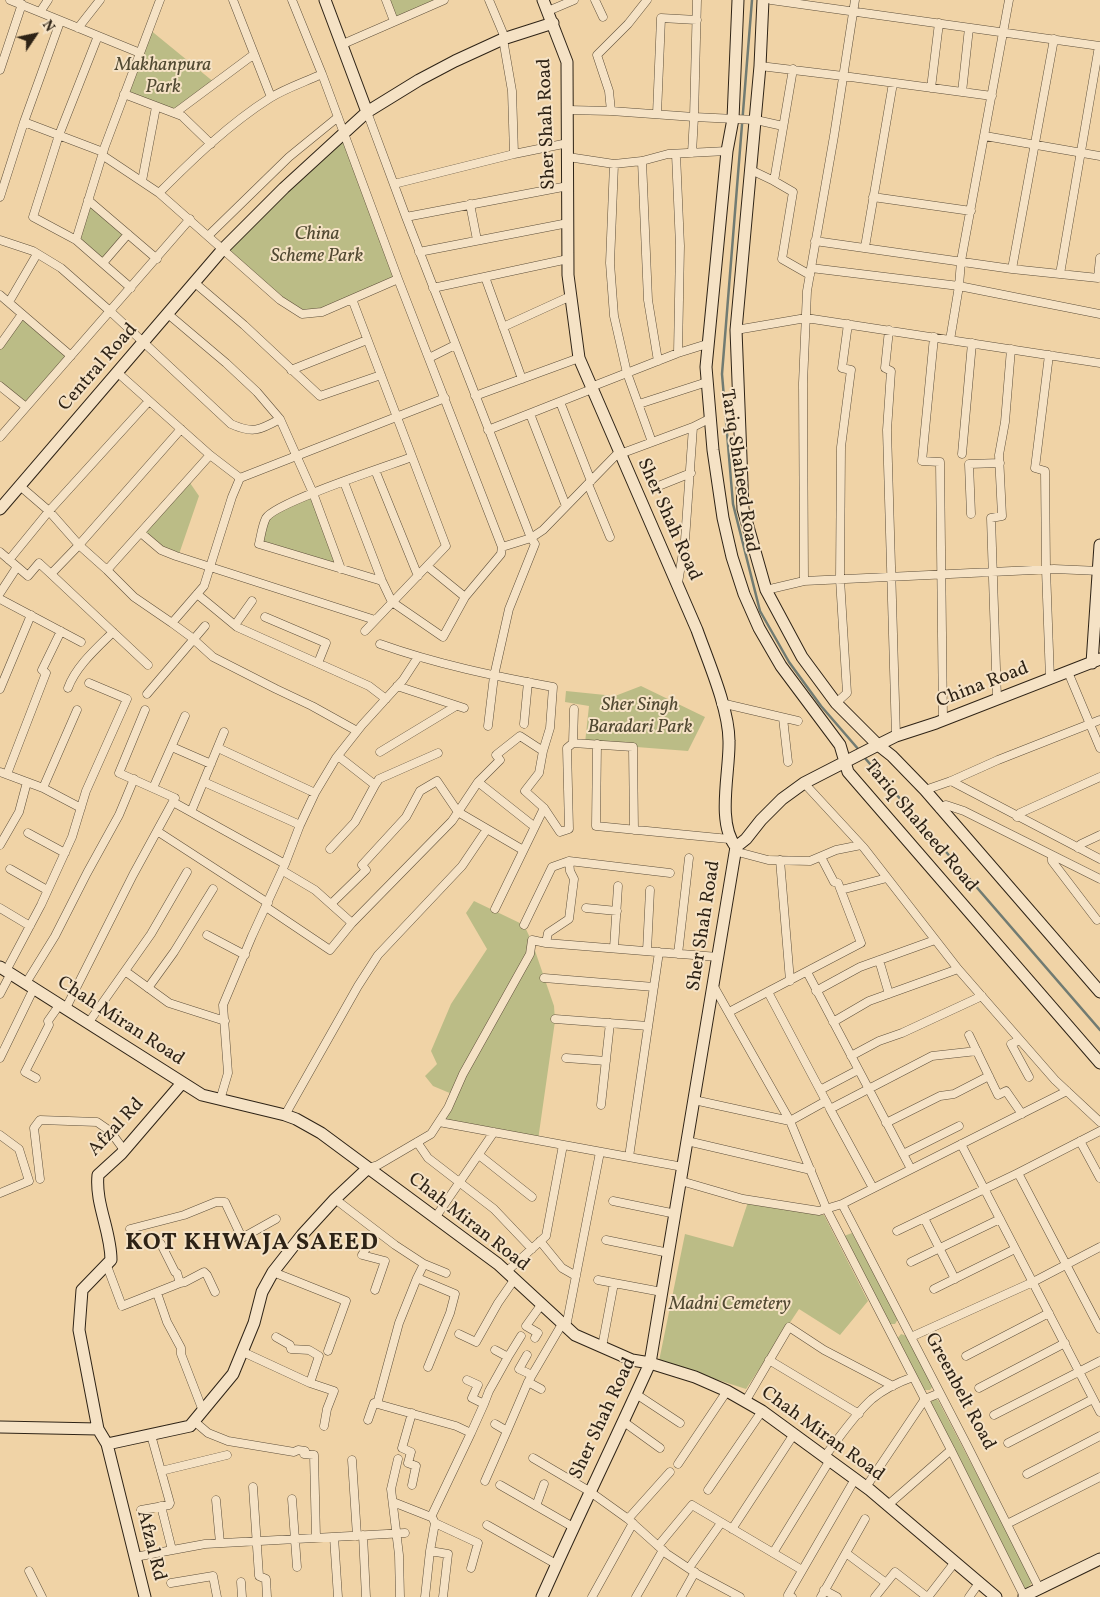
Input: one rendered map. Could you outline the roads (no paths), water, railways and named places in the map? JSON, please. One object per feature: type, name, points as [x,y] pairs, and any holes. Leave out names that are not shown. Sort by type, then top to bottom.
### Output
[{"type":"main road","points":[[324,0],[343,44],[368,112]]},
{"type":"main road","name":"Tariq Shaheed Road","points":[[738,0],[734,119],[727,151],[707,344],[707,382],[713,450],[723,518],[732,557],[744,594],[759,628],[781,666],[817,717],[851,759],[848,772],[854,780],[1100,1063]]},
{"type":"main road","name":"Tariq Shaheed Road","points":[[763,0],[760,66],[736,330],[743,509],[766,590],[802,657],[836,703],[875,747],[892,756],[925,790],[1100,992]]},
{"type":"main road","name":"Sher Shah Road","points":[[542,1597],[650,1363],[718,957],[733,846],[725,804],[729,736],[722,703],[698,630],[578,358],[568,259],[567,62],[546,6]]},
{"type":"main road","name":"Central Road","points":[[0,509],[223,249],[284,188],[344,133],[368,112],[455,61],[504,39],[553,23]]},
{"type":"main road","points":[[1096,661],[1100,545]]},
{"type":"main road","name":"China Road","points":[[851,759],[896,736],[943,720],[1096,661]]},
{"type":"main road","points":[[733,846],[746,839],[761,820],[782,799],[804,783],[851,759]]},
{"type":"main road","name":"Chah Miran Road","points":[[6,970],[202,1095],[285,1115],[320,1133],[498,1264],[574,1335],[632,1360],[650,1363],[695,1377],[727,1391],[762,1411],[855,1478],[996,1597]]},
{"type":"main road","name":"Afzal Rd","points":[[107,1266],[112,1260],[111,1248],[97,1188],[98,1174],[124,1150],[182,1083]]},
{"type":"main road","points":[[107,1444],[190,1426],[234,1374],[254,1323],[262,1292],[273,1272],[302,1235],[335,1199],[368,1168]]},
{"type":"main road","points":[[0,1427],[98,1429],[79,1330],[82,1290],[107,1266]]},
{"type":"main road","name":"Afzal Rd","points":[[98,1429],[107,1444],[145,1597]]},
{"type":"main road","points":[[1024,1596],[1041,1593],[1100,1559]]},
{"type":"street","points":[[10,0],[140,53]]},
{"type":"street","points":[[40,12],[48,0]]},
{"type":"street","points":[[78,28],[100,0]]},
{"type":"street","points":[[76,240],[124,94],[160,0]]},
{"type":"street","points":[[232,0],[271,98]]},
{"type":"street","points":[[292,0],[502,547],[501,554],[465,597],[443,637],[394,603],[382,581],[344,482]]},
{"type":"street","points":[[386,0],[394,22]]},
{"type":"street","points":[[489,0],[504,39],[512,91],[514,154]]},
{"type":"street","points":[[546,6],[574,0]]},
{"type":"street","points":[[595,0],[603,16]]},
{"type":"street","points":[[611,110],[609,91],[597,55],[628,24],[647,0]]},
{"type":"street","points":[[692,153],[697,0]]},
{"type":"street","points":[[771,0],[1100,46],[1060,274]]},
{"type":"street","points":[[804,581],[803,383],[810,272],[855,0]]},
{"type":"street","points":[[950,340],[961,261],[1009,0]]},
{"type":"street","points":[[343,44],[440,1]]},
{"type":"street","points":[[0,70],[22,4]]},
{"type":"street","points":[[657,114],[661,18],[697,20]]},
{"type":"street","points":[[0,198],[3,180],[60,22]]},
{"type":"street","points":[[931,88],[939,23]]},
{"type":"street","points":[[962,92],[969,28]]},
{"type":"street","points":[[98,36],[59,135],[33,217],[76,240],[131,288]]},
{"type":"street","points":[[1012,269],[1054,39]]},
{"type":"street","points":[[175,113],[254,55]]},
{"type":"street","points":[[760,66],[992,96]]},
{"type":"street","points":[[774,181],[793,69]]},
{"type":"street","points":[[159,193],[236,122],[271,98],[322,74]]},
{"type":"street","points":[[865,247],[893,83]]},
{"type":"street","points":[[124,94],[182,116],[211,144]]},
{"type":"street","points":[[142,181],[156,107]]},
{"type":"street","points":[[568,110],[611,110],[754,120],[783,126]]},
{"type":"street","points":[[368,112],[455,346],[535,544],[509,609],[494,676],[488,726]]},
{"type":"street","points":[[209,236],[289,157],[338,117]]},
{"type":"street","points":[[24,122],[103,154],[159,193],[280,300],[302,314],[322,312],[398,279]]},
{"type":"street","points":[[985,136],[1100,156]]},
{"type":"street","points":[[394,184],[514,154],[568,144]]},
{"type":"street","points":[[568,157],[614,164],[676,154],[727,151]]},
{"type":"street","points":[[676,154],[680,246],[678,353]]},
{"type":"street","points":[[642,161],[648,300],[658,361]]},
{"type":"street","points":[[614,164],[610,263],[614,316],[627,373],[652,442]]},
{"type":"street","points":[[751,170],[793,192],[782,260],[810,272],[959,286],[1100,314]]},
{"type":"street","points":[[406,217],[568,186]]},
{"type":"street","points":[[874,196],[971,211]]},
{"type":"street","points":[[88,200],[157,259]]},
{"type":"street","points":[[470,204],[478,240]]},
{"type":"street","points":[[0,437],[111,312],[190,219]]},
{"type":"street","points":[[419,252],[568,223]]},
{"type":"street","points":[[103,263],[128,234]]},
{"type":"street","points":[[0,241],[37,254],[61,268],[144,342],[231,424],[241,429],[259,430],[280,419]]},
{"type":"street","points":[[815,241],[1012,269],[1098,278],[1100,258]]},
{"type":"street","points":[[9,302],[37,254]]},
{"type":"street","points":[[433,288],[568,259]]},
{"type":"street","points":[[485,277],[522,378]]},
{"type":"street","points":[[195,283],[320,396],[381,375]]},
{"type":"street","points":[[0,295],[71,356]]},
{"type":"street","points":[[503,327],[571,296]]},
{"type":"street","points":[[352,299],[446,546],[394,603],[365,631]]},
{"type":"street","points":[[1,340],[22,314]]},
{"type":"street","points":[[168,314],[257,392],[280,419],[313,493],[341,569]]},
{"type":"street","points":[[736,330],[806,318],[1100,363]]},
{"type":"street","points":[[836,703],[847,693],[840,580],[841,447],[851,370],[842,368],[848,324]]},
{"type":"street","points":[[888,330],[885,368],[891,371],[887,430],[896,736]]},
{"type":"street","points":[[934,337],[922,461],[940,462],[943,720]]},
{"type":"street","points":[[291,370],[367,340]]},
{"type":"street","points":[[962,454],[972,343]]},
{"type":"street","points":[[488,430],[627,373],[707,344]]},
{"type":"street","points":[[429,358],[455,346]]},
{"type":"street","points":[[997,699],[991,518],[1002,516],[999,455],[1005,422],[1011,349]]},
{"type":"street","points":[[1049,355],[1035,468],[1045,471],[1050,679]]},
{"type":"street","points":[[475,396],[578,358]]},
{"type":"street","points":[[118,372],[210,455],[240,478]]},
{"type":"street","points":[[639,404],[707,382]]},
{"type":"street","points":[[0,386],[26,407]]},
{"type":"street","points":[[172,623],[204,586],[232,497],[240,478],[445,398]]},
{"type":"street","points":[[9,560],[49,511],[149,400]]},
{"type":"street","points":[[560,402],[610,537]]},
{"type":"street","points":[[530,414],[566,506]]},
{"type":"street","points":[[502,547],[531,538],[544,530],[589,482],[620,453],[693,427],[711,418]]},
{"type":"street","points":[[678,585],[685,540],[693,427]]},
{"type":"street","points":[[51,574],[80,545],[181,429]]},
{"type":"street","points":[[107,570],[210,455]]},
{"type":"street","points":[[382,581],[259,544],[267,518],[275,509],[412,457]]},
{"type":"street","points":[[971,514],[969,464],[1000,463]]},
{"type":"street","points":[[375,470],[418,576]]},
{"type":"street","points":[[660,485],[690,473]]},
{"type":"street","points":[[20,486],[49,511],[80,545],[134,597],[172,623],[213,657],[276,690],[312,706],[357,731]]},
{"type":"street","points":[[140,533],[160,550],[210,568],[375,620]]},
{"type":"street","points":[[0,552],[28,576],[39,563],[148,665]]},
{"type":"street","points":[[427,566],[465,597]]},
{"type":"street","points":[[0,593],[17,567]]},
{"type":"street","points":[[766,590],[804,581],[992,572],[1099,570]]},
{"type":"street","points":[[197,594],[235,625],[369,686],[386,699]]},
{"type":"street","points":[[0,598],[81,642]]},
{"type":"street","points":[[235,625],[252,601]]},
{"type":"street","points":[[0,689],[31,615]]},
{"type":"street","points":[[265,617],[326,643],[318,664]]},
{"type":"street","points":[[147,694],[205,626]]},
{"type":"street","points":[[61,631],[42,670],[46,672],[3,773],[43,788],[81,808]]},
{"type":"street","points":[[68,688],[90,655],[113,632]]},
{"type":"street","points":[[380,644],[418,657],[494,676],[553,687],[550,728],[539,772],[525,791],[544,808],[560,832],[570,829],[567,748],[573,743],[634,747],[634,830]]},
{"type":"street","points":[[220,1100],[228,1073],[224,1005],[244,955],[284,867],[300,825],[338,756],[357,731],[398,686],[418,657]]},
{"type":"street","points":[[1068,672],[1100,748]]},
{"type":"street","points":[[524,724],[528,682]]},
{"type":"street","points":[[0,994],[6,970],[30,926],[72,837],[86,791],[127,699],[89,683]]},
{"type":"street","points":[[380,752],[460,707],[398,686]]},
{"type":"street","points":[[722,703],[798,721]]},
{"type":"street","points":[[573,743],[574,709]]},
{"type":"street","points":[[43,788],[78,710]]},
{"type":"street","points":[[36,1078],[25,1072],[49,1025],[48,1021],[63,1006],[175,798],[119,773],[145,710]]},
{"type":"street","points":[[153,788],[186,716]]},
{"type":"street","points":[[784,718],[788,762]]},
{"type":"street","points":[[925,790],[1100,720]]},
{"type":"street","points":[[191,812],[224,732]]},
{"type":"street","points":[[157,831],[330,950],[352,923],[452,821],[478,782],[500,760],[496,755],[520,736],[543,751]]},
{"type":"street","points":[[597,744],[596,826],[634,830],[733,846],[768,860],[810,861],[836,850],[861,845]]},
{"type":"street","points":[[172,747],[211,764]]},
{"type":"street","points":[[218,748],[316,793]]},
{"type":"street","points":[[330,849],[355,822],[379,779],[438,753]]},
{"type":"street","points":[[338,756],[375,785]]},
{"type":"street","points":[[1018,817],[1020,812],[1100,777]]},
{"type":"street","points":[[0,1058],[30,986],[87,873],[119,815],[134,779]]},
{"type":"street","points":[[331,904],[366,870],[362,866],[406,818],[420,791],[437,781],[458,812],[523,850]]},
{"type":"street","points":[[951,781],[1100,859]]},
{"type":"street","points":[[0,845],[18,812],[27,782]]},
{"type":"street","points":[[204,782],[300,825]]},
{"type":"street","points":[[478,782],[532,824]]},
{"type":"street","points":[[804,783],[861,845],[958,969],[1067,1091],[1100,1122]]},
{"type":"street","points":[[172,802],[284,867],[315,890],[352,923]]},
{"type":"street","points":[[939,808],[946,805],[964,811],[1100,879]]},
{"type":"street","points":[[495,909],[544,808]]},
{"type":"street","points":[[285,1115],[358,986],[378,956],[462,866],[487,829]]},
{"type":"street","points":[[28,834],[65,853]]},
{"type":"street","points":[[1078,848],[1081,844],[1100,835]]},
{"type":"street","points":[[1052,856],[1052,861],[1097,920]]},
{"type":"street","points":[[729,1012],[861,943],[838,883],[834,882],[821,857]]},
{"type":"street","points":[[678,954],[689,858]]},
{"type":"street","points":[[780,860],[790,981]]},
{"type":"street","points":[[546,943],[548,933],[569,919],[574,879],[568,861]]},
{"type":"street","points":[[524,925],[552,867],[568,861],[670,873]]},
{"type":"street","points":[[10,869],[47,890]]},
{"type":"street","points":[[89,1022],[151,934],[187,872]]},
{"type":"street","points":[[841,890],[887,878]]},
{"type":"street","points":[[614,948],[618,886]]},
{"type":"street","points":[[148,988],[174,952],[213,889]]},
{"type":"street","points":[[647,951],[650,890]]},
{"type":"street","points":[[0,908],[30,926]]},
{"type":"street","points":[[586,908],[617,910]]},
{"type":"street","points":[[207,935],[244,955]]},
{"type":"street","points":[[368,1168],[378,1165],[431,1134],[448,1108],[463,1074],[530,954],[532,940],[546,943],[718,957]]},
{"type":"street","points":[[816,991],[860,967],[935,940]]},
{"type":"street","points":[[629,1157],[659,952]]},
{"type":"street","points":[[879,960],[889,994]]},
{"type":"street","points":[[833,1022],[869,1001],[958,969]]},
{"type":"street","points":[[125,971],[169,1003],[225,1021]]},
{"type":"street","points":[[807,972],[911,1169]]},
{"type":"street","points":[[544,978],[654,987]]},
{"type":"street","name":"Greenbelt Road","points":[[713,985],[790,1121],[827,1210],[1024,1596]]},
{"type":"street","points":[[768,992],[873,1188]]},
{"type":"street","points":[[851,1056],[880,1041],[902,1033],[982,996]]},
{"type":"street","points":[[555,1019],[648,1026]]},
{"type":"street","points":[[601,1105],[610,1023]]},
{"type":"street","points":[[969,1035],[998,1095],[1006,1090],[1022,1114]]},
{"type":"street","points":[[1020,1040],[1011,1044],[1029,1077]]},
{"type":"street","points":[[830,1109],[932,1056],[977,1050]]},
{"type":"street","points":[[566,1058],[606,1061]]},
{"type":"street","points":[[820,1090],[858,1070]]},
{"type":"street","points":[[886,1123],[940,1096],[954,1094],[989,1076]]},
{"type":"street","points":[[681,1181],[743,1199],[819,1211],[827,1210],[1067,1091]]},
{"type":"street","points":[[694,1100],[790,1121],[826,1101]]},
{"type":"street","points":[[40,1179],[34,1128],[40,1120],[97,1122],[110,1131],[124,1150]]},
{"type":"street","points":[[439,1122],[683,1167]]},
{"type":"street","points":[[903,1154],[959,1126]]},
{"type":"street","points":[[897,1231],[1018,1173],[1100,1130]]},
{"type":"street","points":[[435,1218],[494,1132]]},
{"type":"street","points":[[0,1135],[19,1150],[29,1181],[0,1193]]},
{"type":"street","points":[[687,1141],[811,1170]]},
{"type":"street","points":[[1080,1141],[1100,1178]]},
{"type":"street","points":[[417,1142],[428,1158],[459,1184],[494,1209],[532,1249]]},
{"type":"street","points":[[961,1144],[1100,1412]]},
{"type":"street","points":[[459,1334],[476,1342],[498,1303],[510,1276],[532,1249],[546,1236],[563,1145]]},
{"type":"street","points":[[485,1481],[530,1379],[564,1325],[576,1276],[600,1152]]},
{"type":"street","points":[[479,1155],[532,1197]]},
{"type":"street","points":[[1018,1173],[1100,1329]]},
{"type":"street","points":[[335,1199],[376,1231],[424,1264],[446,1273]]},
{"type":"street","points":[[613,1201],[676,1214]]},
{"type":"street","points":[[130,1229],[184,1215],[216,1202],[225,1202],[242,1238],[276,1218]]},
{"type":"street","name":"Greenbelt Road","points":[[842,1204],[1008,1524],[1041,1593]]},
{"type":"street","points":[[924,1218],[955,1279]]},
{"type":"street","points":[[911,1262],[1000,1219]]},
{"type":"street","points":[[375,1290],[385,1261],[362,1255],[376,1231]]},
{"type":"street","points":[[606,1240],[668,1252]]},
{"type":"street","points":[[540,1241],[562,1268],[576,1276]]},
{"type":"street","points":[[161,1244],[174,1272],[177,1273],[180,1283]]},
{"type":"street","points":[[911,1337],[1033,1282],[1100,1247]]},
{"type":"street","points":[[934,1289],[1015,1249]]},
{"type":"street","points":[[377,1404],[399,1323],[424,1264]]},
{"type":"street","points":[[107,1266],[122,1306],[185,1282],[204,1272],[215,1292]]},
{"type":"street","points":[[273,1272],[346,1301],[328,1351]]},
{"type":"street","points":[[417,1278],[455,1294],[450,1313],[428,1367]]},
{"type":"street","points":[[598,1280],[662,1292]]},
{"type":"street","points":[[602,1347],[614,1283]]},
{"type":"street","points":[[157,1293],[167,1322],[180,1348],[202,1411]]},
{"type":"street","points":[[535,1338],[538,1333],[526,1326],[541,1305]]},
{"type":"street","points":[[966,1356],[1049,1313]]},
{"type":"street","points":[[890,1333],[904,1326]]},
{"type":"street","points":[[745,1402],[789,1327],[824,1350],[893,1386]]},
{"type":"street","points":[[425,1597],[433,1520],[489,1391],[521,1336]]},
{"type":"street","points":[[276,1337],[290,1344],[291,1349],[309,1350],[319,1356],[310,1383]]},
{"type":"street","points":[[979,1388],[1064,1343]]},
{"type":"street","points":[[495,1350],[508,1357]]},
{"type":"street","points":[[243,1352],[310,1383],[334,1391],[327,1410],[324,1426]]},
{"type":"street","points":[[527,1355],[519,1369],[541,1389]]},
{"type":"street","points":[[769,1360],[859,1414]]},
{"type":"street","points":[[994,1414],[1100,1361]]},
{"type":"street","points":[[772,1553],[828,1458],[859,1414],[872,1398],[913,1377]]},
{"type":"street","points":[[467,1380],[478,1385],[472,1398],[484,1404]]},
{"type":"street","points":[[678,1464],[727,1391]]},
{"type":"street","points":[[866,1487],[924,1399],[940,1393]]},
{"type":"street","points":[[636,1394],[680,1423]]},
{"type":"street","points":[[1008,1443],[1093,1399]]},
{"type":"street","points":[[368,1420],[374,1403],[456,1426],[471,1433]]},
{"type":"street","points":[[708,1490],[762,1411]]},
{"type":"street","points":[[412,1414],[402,1448],[411,1452],[408,1463],[416,1466],[412,1485]]},
{"type":"street","points":[[194,1421],[208,1433],[228,1441],[294,1452],[298,1450],[305,1451],[304,1454],[314,1455],[316,1537]]},
{"type":"street","points":[[624,1422],[660,1448]]},
{"type":"street","points":[[495,1424],[507,1431]]},
{"type":"street","points":[[141,1510],[169,1505],[170,1503],[151,1434]]},
{"type":"street","points":[[732,1528],[794,1434]]},
{"type":"street","points":[[1027,1474],[1100,1436]]},
{"type":"street","points":[[888,1505],[951,1450]]},
{"type":"street","points":[[161,1471],[227,1455]]},
{"type":"street","points":[[533,1458],[590,1491],[630,1521],[661,1548],[725,1594],[740,1597]]},
{"type":"street","points":[[398,1459],[392,1489],[399,1555],[400,1597]]},
{"type":"street","points":[[352,1460],[366,1597]]},
{"type":"street","points":[[592,1597],[630,1521],[670,1472]]},
{"type":"street","points":[[1008,1524],[1100,1477]]},
{"type":"street","points":[[792,1597],[788,1594],[855,1478]]},
{"type":"street","points":[[536,1506],[544,1484]]},
{"type":"street","points":[[500,1485],[573,1527]]},
{"type":"street","points":[[253,1487],[259,1576],[266,1579],[267,1597]]},
{"type":"street","points":[[292,1499],[297,1567]]},
{"type":"street","points":[[216,1500],[220,1543]]},
{"type":"street","points":[[393,1502],[478,1543],[471,1568]]},
{"type":"street","points":[[636,1597],[661,1548],[692,1505],[802,1570]]},
{"type":"street","points":[[161,1506],[172,1550]]},
{"type":"street","points":[[836,1597],[822,1594],[865,1519]]},
{"type":"street","points":[[681,1597],[692,1570],[721,1523]]},
{"type":"street","points":[[487,1525],[556,1564]]},
{"type":"street","points":[[135,1557],[220,1543],[406,1532]]},
{"type":"street","points":[[334,1537],[338,1597]]},
{"type":"street","points":[[430,1551],[448,1554],[442,1597]]},
{"type":"street","points":[[846,1552],[886,1583]]},
{"type":"street","points":[[874,1597],[895,1572],[928,1597],[955,1562]]},
{"type":"street","points":[[29,1571],[42,1597]]},
{"type":"street","points":[[172,1583],[214,1576],[216,1597]]},
{"type":"street","points":[[241,1582],[242,1597]]},
{"type":"street","points":[[969,1597],[979,1582]]},
{"type":"waterway","points":[[752,0],[722,374],[733,504],[760,611],[789,662],[821,706],[859,750]]},
{"type":"waterway","points":[[864,757],[1100,1030]]},
{"type":"district","name":"KOT KHWAJA SAEED","points":[[252,1245]]},
{"type":"park label","name":"Makhanpura Park","points":[[163,78]]},
{"type":"park label","name":"China Scheme Park","points":[[317,247]]},
{"type":"park label","name":"Sher Singh Baradari Park","points":[[640,718]]},
{"type":"park label","name":"Madni Cemetery","points":[[730,1306]]}]
